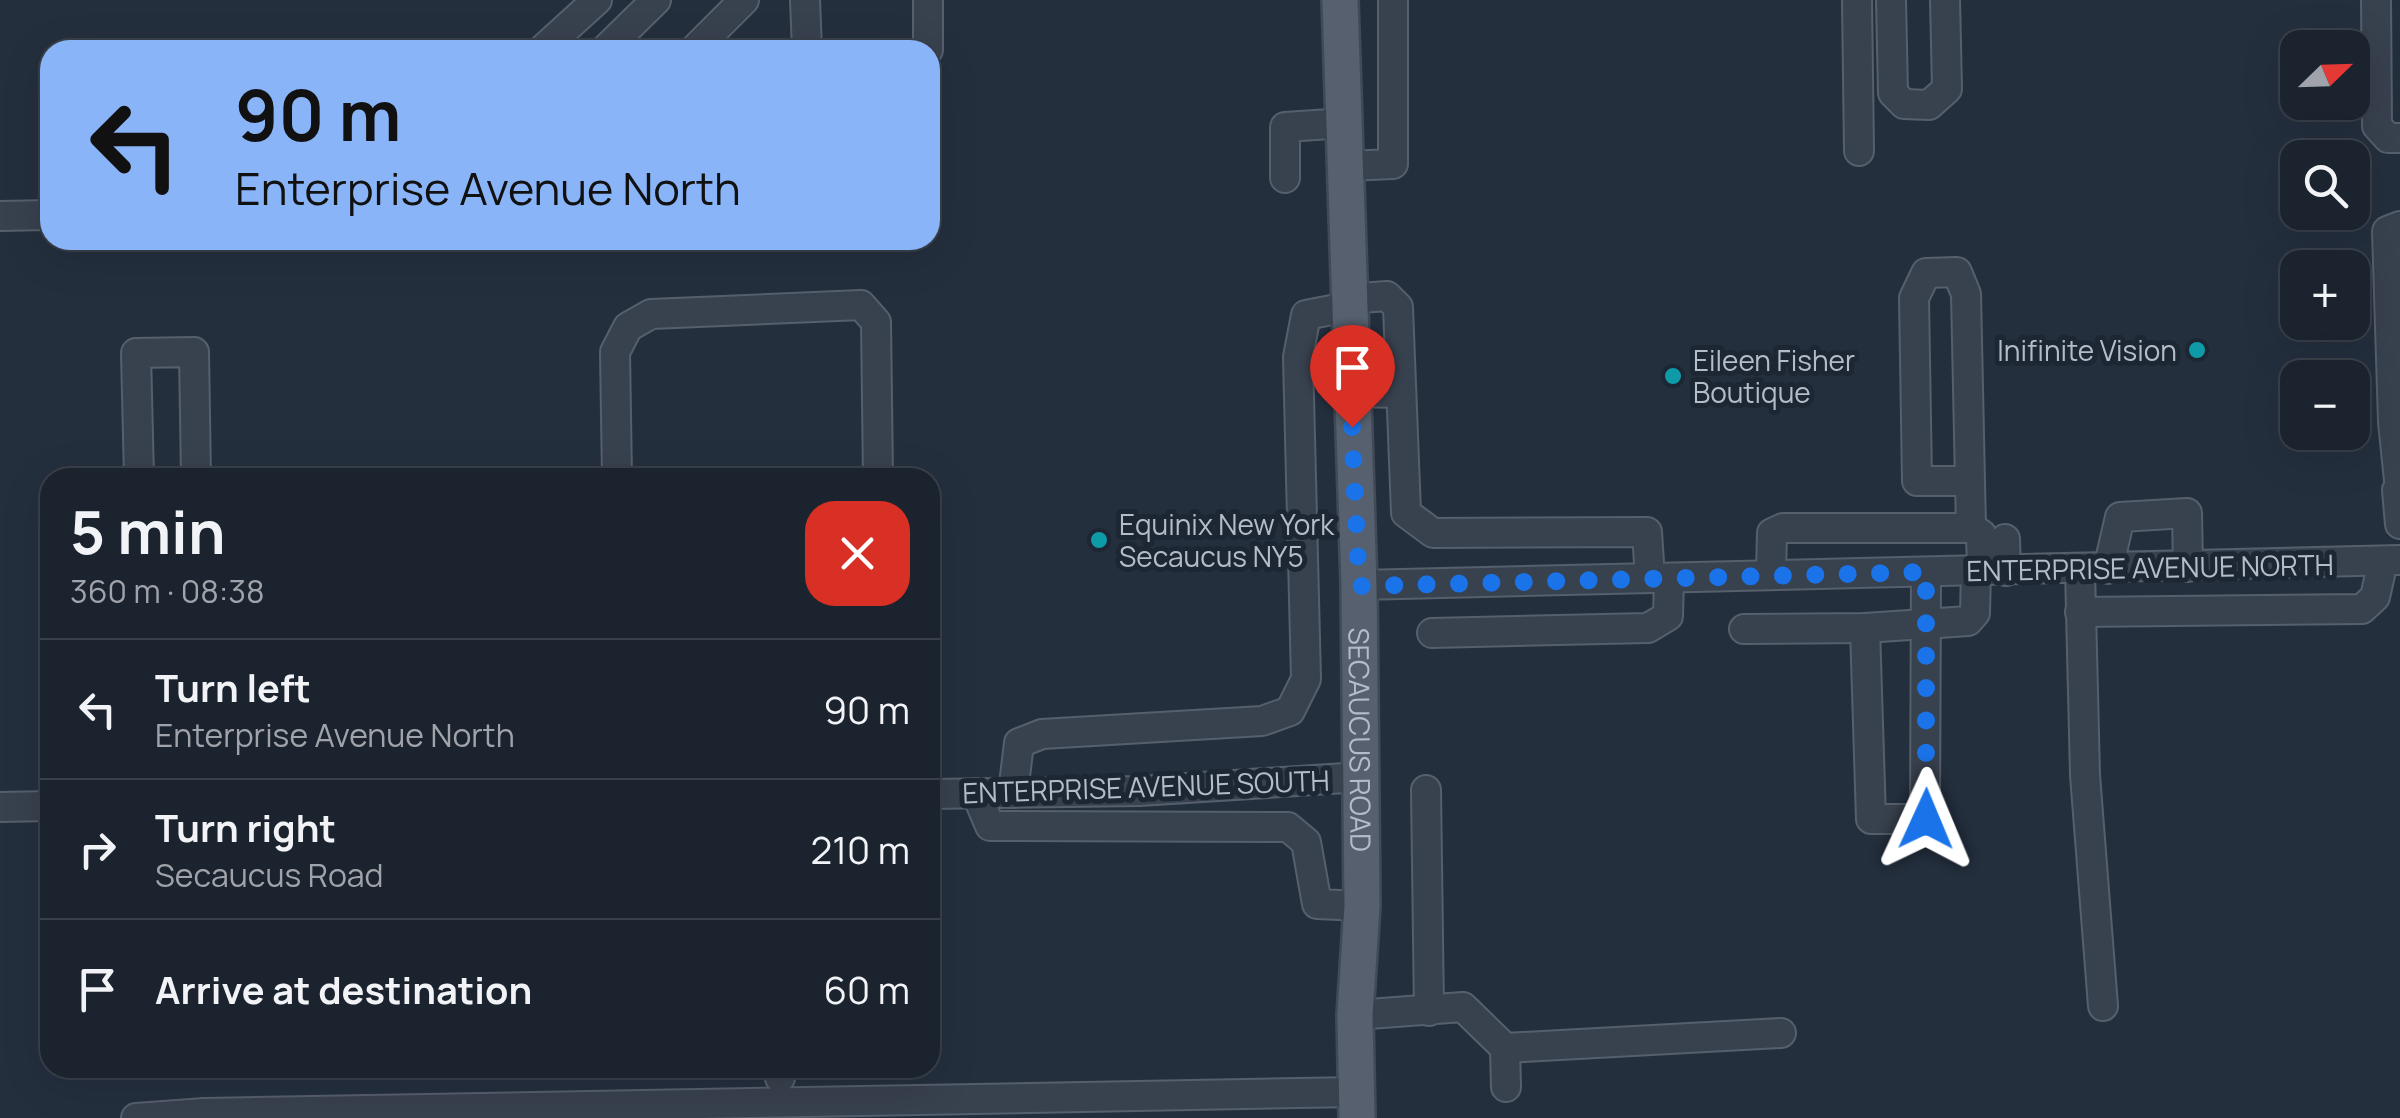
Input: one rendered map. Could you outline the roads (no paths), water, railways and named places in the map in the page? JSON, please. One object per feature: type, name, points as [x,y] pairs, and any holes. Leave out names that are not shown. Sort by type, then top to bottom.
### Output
[{"type":"main road","name":"SECAUCUS ROAD","points":[[1340,0],[1348,166],[1347,303],[1359,586],[1362,777],[1362,906],[1355,1015],[1357,1105]]},
{"type":"street","points":[[555,40],[597,0]]},
{"type":"street","points":[[704,40],[744,0]]},
{"type":"street","points":[[805,0],[807,40]]},
{"type":"street","points":[[928,0],[928,40]]},
{"type":"street","points":[[1348,166],[1393,164],[1393,0]]},
{"type":"street","points":[[1856,0],[1858,151]]},
{"type":"street","points":[[1891,0],[1893,93],[1904,104],[1929,105],[1946,88],[1945,0]]},
{"type":"street","points":[[2376,0],[2377,126],[2388,138],[2400,138]]},
{"type":"street","points":[[614,40],[645,4]]},
{"type":"street","points":[[1285,178],[1285,127],[1346,123]]},
{"type":"street","points":[[0,216],[40,216]]},
{"type":"street","points":[[2400,226],[2387,231],[2400,524]]},
{"type":"street","points":[[1970,481],[1917,482],[1914,298],[1926,273],[1957,272],[1966,294],[1970,481],[1970,528]]},
{"type":"street","points":[[1013,793],[1019,743],[1042,734],[1262,721],[1290,711],[1306,679],[1298,357],[1306,315],[1387,296],[1398,308],[1406,513],[1433,533],[1646,532],[1668,616],[1648,628],[1432,633]]},
{"type":"street","points":[[618,468],[615,352],[628,327],[651,314],[862,305],[876,322],[878,468]]},
{"type":"street","points":[[139,468],[136,353],[194,352],[196,468]]},
{"type":"street","points":[[1351,392],[1402,393]]},
{"type":"street","points":[[2103,1006],[2084,775],[2080,612],[2094,569],[2120,517],[2187,513],[2188,567]]},
{"type":"street","points":[[1771,573],[1772,533],[1783,528],[1970,528],[1981,534],[1988,572]]},
{"type":"street","points":[[1744,628],[1865,628],[1968,621],[1975,613],[1988,572],[2005,539]]},
{"type":"street","points":[[2080,612],[2362,610],[2375,597],[2392,560]]},
{"type":"street","name":"ENTERPRISE AVENUE NORTH","points":[[1359,586],[2392,560]]},
{"type":"street","points":[[1865,628],[1871,819],[1926,819],[1926,572]]},
{"type":"street","name":"ENTERPRISE AVENUE SOUTH","points":[[940,794],[1139,790],[1362,777]]},
{"type":"street","points":[[1139,790],[1155,827]]},
{"type":"street","points":[[1426,790],[1429,1011]]},
{"type":"street","points":[[976,793],[990,826],[1288,827],[1306,842],[1317,904],[1362,906]]},
{"type":"street","points":[[0,806],[40,806]]},
{"type":"street","points":[[1355,1015],[1464,1007],[1505,1048],[1506,1087]]},
{"type":"street","points":[[1505,1048],[1782,1033]]},
{"type":"street","points":[[136,1118],[1357,1105]]},
{"type":"place","name":"Inifinite Vision","points":[[2197,350]]},
{"type":"place","name":"Eileen Fisher Boutique","points":[[1673,376]]},
{"type":"place","name":"Equinix New York Secaucus NY5","points":[[1099,540]]}]
